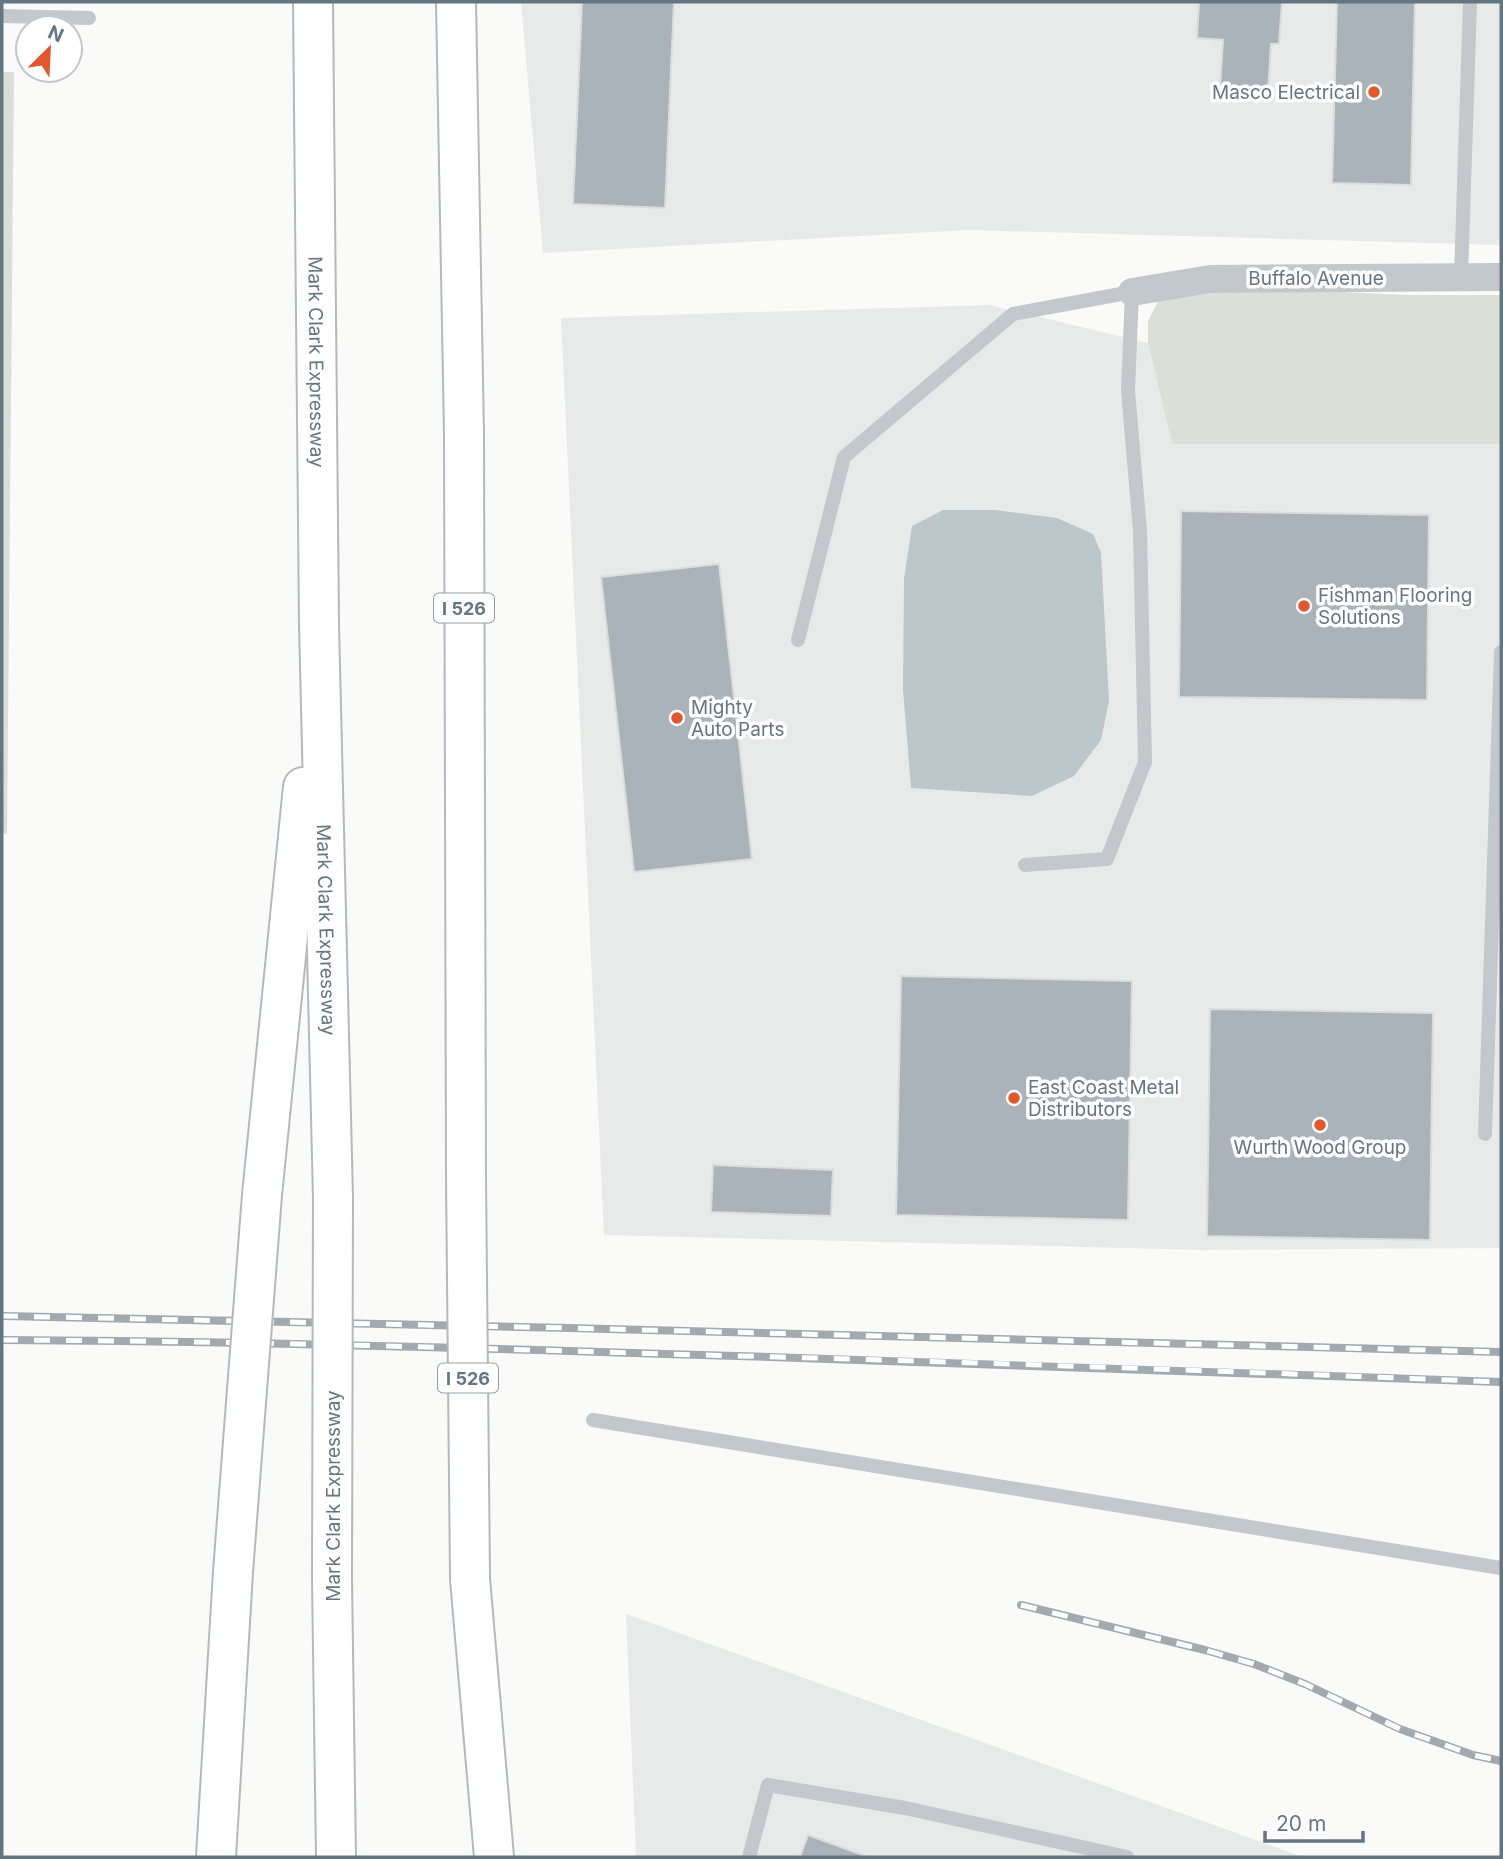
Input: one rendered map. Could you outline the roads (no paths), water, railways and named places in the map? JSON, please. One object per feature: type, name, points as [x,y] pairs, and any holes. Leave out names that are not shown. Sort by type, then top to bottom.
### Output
[{"type":"highway","name":"Mark Clark Expressway","points":[[313,2],[319,625],[333,1198],[332,1579],[336,1857]]},
{"type":"highway","name":"I 526","points":[[457,14],[464,433],[470,1579],[468,1857]]},
{"type":"highway","points":[[216,1857],[233,1572],[262,1195],[319,625]]},
{"type":"highway","points":[[470,1579],[495,1857]]},
{"type":"street","name":"Buffalo Avenue","points":[[1132,292],[1210,279],[1501,277]]},
{"type":"lane","points":[[1461,277],[1470,2]]},
{"type":"lane","points":[[2,16],[89,18]]},
{"type":"lane","points":[[798,640],[844,457],[1013,314],[1132,292],[1128,390],[1140,531],[1144,762],[1107,859],[1025,865]]},
{"type":"lane","points":[[1486,1134],[1501,652]]},
{"type":"lane","points":[[593,1420],[1501,1568]]},
{"type":"lane","points":[[749,1857],[768,1785],[905,1808],[1127,1857]]},
{"type":"railway","points":[[2,1316],[1501,1352]]},
{"type":"railway","points":[[2,1340],[499,1349],[1501,1382]]},
{"type":"railway","points":[[1021,1605],[1254,1664],[1305,1684],[1400,1729],[1473,1755],[1501,1761]]},
{"type":"place","name":"Masco Electrical","points":[[1374,92]]},
{"type":"place","name":"Fishman Flooring Solutions","points":[[1304,606]]},
{"type":"place","name":"Mighty Auto Parts","points":[[677,718]]},
{"type":"place","name":"East Coast Metal Distributors","points":[[1014,1098]]},
{"type":"place","name":"Wurth Wood Group","points":[[1320,1125]]}]
